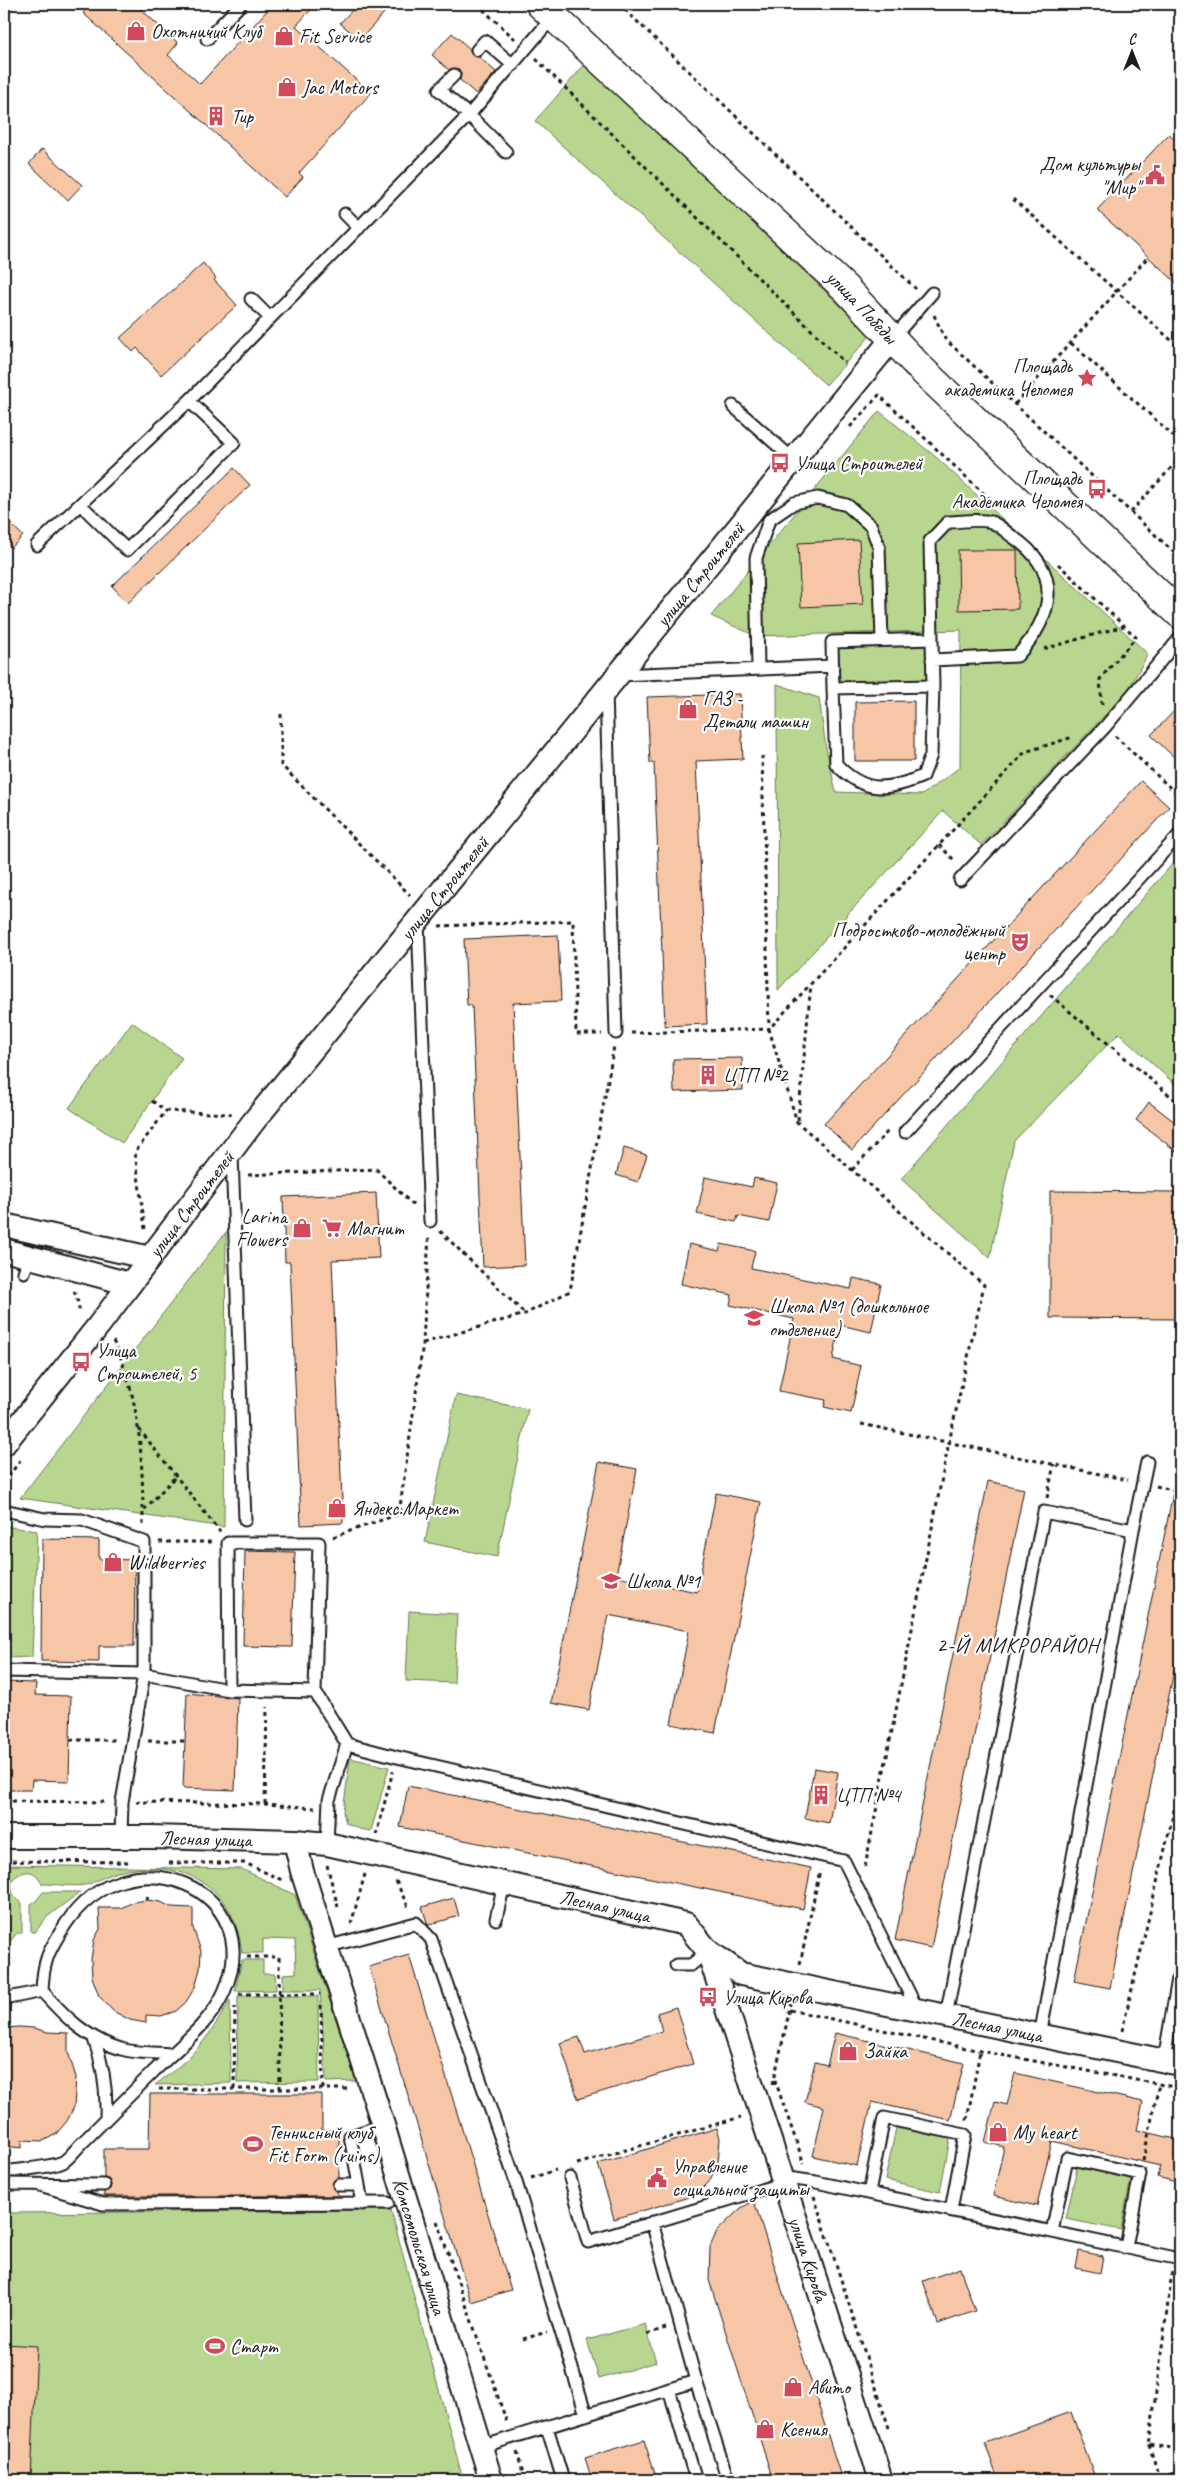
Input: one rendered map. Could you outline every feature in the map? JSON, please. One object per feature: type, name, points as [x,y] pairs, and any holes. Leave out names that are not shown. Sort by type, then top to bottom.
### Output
[{"type":"street","name":"улица Победы","points":[[547,10],[845,288],[892,339],[1180,614]]},
{"type":"street","name":"улица Строителей","points":[[4,1444],[130,1284],[232,1150],[892,339]]},
{"type":"street","points":[[4,1225],[150,1258]]},
{"type":"street","points":[[4,1250],[27,1264],[130,1284]]},
{"type":"street","name":"Лесная улица","points":[[4,1837],[121,1837],[295,1841],[327,1844],[686,1924],[708,1951],[741,1974],[1172,2062]]},
{"type":"street","name":"Комсомольская улица","points":[[295,1841],[302,1871],[336,1944],[370,2085],[491,2480]]},
{"type":"street","name":"улица Кирова","points":[[708,1951],[882,2480]]},
{"type":"lane","points":[[207,39],[241,4]]},
{"type":"lane","points":[[37,545],[189,401],[469,115],[526,50],[547,10]]},
{"type":"lane","points":[[477,50],[485,41],[513,65]]},
{"type":"lane","points":[[454,75],[439,90],[469,115],[506,152]]},
{"type":"lane","points":[[345,214],[359,228]]},
{"type":"lane","points":[[892,339],[929,296]]},
{"type":"lane","points":[[251,299],[270,318]]},
{"type":"lane","points":[[81,505],[127,550],[234,443],[189,401]]},
{"type":"lane","points":[[733,406],[794,460]]},
{"type":"lane","points":[[758,669],[756,558],[769,520],[794,503],[818,498],[846,505],[871,526],[879,547],[882,640]]},
{"type":"lane","points":[[932,639],[832,642],[836,764],[849,778],[869,787],[901,786],[923,776],[931,755],[933,686],[932,660],[932,639],[930,541],[948,522],[991,522],[1024,544],[1047,576],[1048,605],[1034,638],[1016,656],[932,660]]},
{"type":"lane","points":[[963,876],[1105,727],[1180,638]]},
{"type":"lane","points":[[616,1033],[612,682],[758,669],[833,666]]},
{"type":"lane","points":[[833,688],[933,686]]},
{"type":"lane","points":[[905,1132],[1180,834]]},
{"type":"lane","points":[[422,916],[430,1221]]},
{"type":"lane","points":[[232,1150],[245,1520]]},
{"type":"lane","points":[[1040,2036],[1147,1462]]},
{"type":"lane","points":[[4,1510],[45,1519],[82,1520],[144,1542],[144,1674],[122,1802],[121,1837]]},
{"type":"lane","points":[[946,2016],[1044,1512],[1133,1530]]},
{"type":"lane","points":[[229,1690],[228,1543],[319,1543],[315,1692],[347,1744],[844,1861],[918,2010]]},
{"type":"lane","points":[[4,1671],[144,1674],[229,1690],[315,1692]]},
{"type":"lane","points":[[327,1844],[328,1809],[347,1744]]},
{"type":"lane","points":[[4,2172],[63,2162],[136,2090],[212,2013],[230,1993],[234,1957],[226,1921],[204,1894],[181,1881],[149,1876],[123,1879],[95,1892],[70,1917],[52,1946],[43,1966],[42,1991],[75,2027],[94,2039],[123,2050],[171,2054]]},
{"type":"lane","points":[[496,1919],[504,1884]]},
{"type":"lane","points":[[336,1944],[416,1923],[431,1939],[516,2182],[586,2415]]},
{"type":"lane","points":[[676,1966],[691,1966],[708,1951]]},
{"type":"lane","points":[[1172,2062],[1180,1967]]},
{"type":"lane","points":[[4,1999],[42,1991]]},
{"type":"lane","points":[[94,2039],[102,2061],[107,2091],[106,2119]]},
{"type":"lane","points":[[869,2193],[884,2118],[965,2135],[951,2210]]},
{"type":"lane","points":[[362,2204],[350,2136],[382,2125]]},
{"type":"lane","points":[[1052,2232],[1067,2158],[1140,2174],[1126,2247]]},
{"type":"lane","points":[[570,2178],[588,2242],[783,2180],[809,2180],[1177,2258]]},
{"type":"lane","points":[[4,2184],[104,2185]]},
{"type":"lane","points":[[40,2184],[104,2204],[388,2203]]},
{"type":"lane","points":[[339,2184],[359,2185]]},
{"type":"lane","points":[[652,2222],[696,2381],[728,2480]]},
{"type":"lane","points":[[481,2447],[696,2381]]},
{"type":"lane","points":[[670,2389],[696,2480]]},
{"type":"lane","points":[[547,2427],[563,2480]]},
{"type":"lane","points":[[1172,2480],[1180,2478]]},
{"type":"path","points":[[477,4],[851,368]]},
{"type":"path","points":[[620,4],[929,296],[945,339],[1180,558]]},
{"type":"path","points":[[1013,200],[1180,348]]},
{"type":"path","points":[[1015,404],[1148,257]]},
{"type":"path","points":[[1071,343],[1180,442]]},
{"type":"path","points":[[1131,512],[1180,458]]},
{"type":"path","points":[[1016,656],[1124,626]]},
{"type":"path","points":[[1136,637],[1100,679],[1105,727],[1180,798]]},
{"type":"path","points":[[1174,672],[1180,678]]},
{"type":"path","points":[[281,714],[281,765],[422,916],[573,921],[576,1034],[770,1029],[1025,752],[1105,727]]},
{"type":"path","points":[[762,756],[770,1029],[797,1122],[984,1285],[949,1442],[860,1894]]},
{"type":"path","points":[[939,846],[963,876]]},
{"type":"path","points":[[797,1122],[811,984]]},
{"type":"path","points":[[1039,986],[1180,1104]]},
{"type":"path","points":[[423,1343],[526,1314],[570,1291],[616,1033]]},
{"type":"path","points":[[152,1101],[166,1111],[236,1114]]},
{"type":"path","points":[[146,1233],[135,1152],[166,1111]]},
{"type":"path","points":[[233,1176],[376,1169],[526,1314]]},
{"type":"path","points":[[319,1543],[399,1514],[423,1343],[430,1221]]},
{"type":"path","points":[[110,1336],[121,1358],[138,1428],[144,1542],[228,1543]]},
{"type":"path","points":[[861,1424],[1180,1492]]},
{"type":"path","points":[[138,1428],[228,1543]]},
{"type":"path","points":[[1044,1512],[1054,1464]]},
{"type":"path","points":[[143,1511],[176,1476]]},
{"type":"path","points":[[265,1804],[268,1691]]},
{"type":"path","points":[[70,1740],[185,1741]]},
{"type":"path","points":[[368,1836],[375,1838],[397,1757]]},
{"type":"path","points":[[1122,2031],[1180,1785]]},
{"type":"path","points":[[4,1801],[265,1804],[328,1809]]},
{"type":"path","points":[[576,2165],[760,2113],[775,2080],[823,1856]]},
{"type":"path","points":[[4,1861],[131,1862]]},
{"type":"path","points":[[160,1863],[245,1863],[289,1883]]},
{"type":"path","points":[[336,1944],[366,1867]]},
{"type":"path","points":[[393,1873],[416,1923]]},
{"type":"path","points":[[234,1957],[279,1957],[280,2089]]},
{"type":"path","points":[[234,2089],[230,1993],[320,1994],[323,2089]]},
{"type":"path","points":[[790,2010],[980,2050],[1180,2088]]},
{"type":"path","points":[[965,2135],[980,2050]]},
{"type":"path","points":[[775,2080],[891,2434]]},
{"type":"path","points":[[1140,2174],[1158,2084]]},
{"type":"path","points":[[136,2090],[362,2089],[370,2085]]},
{"type":"path","points":[[516,2182],[558,2170]]},
{"type":"path","points":[[436,2220],[508,2425],[525,2480]]},
{"type":"path","points":[[1160,2480],[1149,2445],[1177,2258]]},
{"type":"path","points":[[523,2339],[549,2332],[546,2322]]},
{"type":"path","points":[[508,2425],[517,2422]]},
{"type":"path","points":[[1149,2445],[1180,2449]]},
{"type":"path","points":[[902,2471],[906,2480]]},
{"type":"green space","points":[[586,63],[871,335],[826,385],[535,121]]},
{"type":"green space","points":[[879,411],[937,458],[1148,654],[1127,692],[981,845],[943,811],[778,990],[777,684],[819,698],[826,748],[836,792],[922,795],[960,767],[961,630],[756,636],[711,616]]},
{"type":"green space","points":[[926,646],[927,681],[839,683],[838,647]]},
{"type":"green space","points":[[1180,855],[1180,1089],[1119,1033],[1014,1141],[990,1258],[901,1179]]},
{"type":"green space","points":[[132,1022],[182,1058],[122,1143],[69,1108]]},
{"type":"green space","points":[[226,1232],[224,1527],[20,1498]]},
{"type":"green space","points":[[456,1395],[528,1409],[497,1557],[425,1542]]},
{"type":"green space","points":[[4,1526],[37,1531],[32,1657],[4,1658]]},
{"type":"green space","points":[[409,1611],[457,1614],[454,1683],[406,1681]]},
{"type":"green space","points":[[350,1758],[389,1767],[371,1831],[346,1823],[343,1812]]},
{"type":"green space","points":[[4,1865],[242,1869],[295,1895],[356,2081],[326,2082],[320,1990],[283,1990],[283,1974],[296,1973],[295,1940],[263,1939],[263,1953],[242,1953],[237,1929],[228,1909],[216,1893],[201,1881],[183,1873],[163,1869],[141,1869],[117,1872],[85,1885],[69,1886],[42,1884],[36,1875],[25,1872],[12,1880],[14,1896],[22,1903],[22,1933],[17,1933],[4,1949]]},
{"type":"green space","points":[[43,1892],[80,1892],[47,1917],[35,1932],[31,1932],[31,1904]]},
{"type":"green space","points":[[242,1960],[263,1960],[263,1974],[275,1974],[276,1990],[235,1991]]},
{"type":"green space","points":[[238,1996],[318,1996],[319,2082],[237,2083]]},
{"type":"green space","points":[[230,2000],[231,2083],[155,2085],[179,2066],[198,2047]]},
{"type":"green space","points":[[896,2128],[950,2139],[940,2192],[885,2180]]},
{"type":"green space","points":[[1077,2167],[1131,2178],[1121,2230],[1066,2219]]},
{"type":"green space","name":"Старт","points":[[391,2210],[463,2480],[4,2480],[4,2213]]},
{"type":"green space","points":[[645,2324],[656,2362],[599,2379],[587,2340]]},
{"type":"building","points":[[92,4],[135,4],[178,43],[168,55],[200,84],[273,4],[316,4],[296,26],[371,93],[299,173],[303,177],[285,197],[83,13]]},
{"type":"building","points":[[358,4],[392,4],[360,40],[340,23]]},
{"type":"building","points":[[452,33],[470,49],[472,55],[479,57],[496,72],[476,94],[460,80],[461,74],[459,69],[453,68],[449,70],[432,55]]},
{"type":"building","name":"Дом культуры \"Мир\"","points":[[1169,134],[1180,143],[1180,286],[1097,210]]},
{"type":"building","points":[[42,149],[82,185],[68,200],[29,164]]},
{"type":"building","points":[[203,263],[216,278],[214,280],[237,305],[161,375],[137,348],[133,352],[120,338]]},
{"type":"building","points":[[234,468],[250,485],[128,603],[112,586]]},
{"type":"building","points":[[4,517],[23,536],[11,548],[4,540]]},
{"type":"building","points":[[859,540],[863,604],[801,607],[798,543]]},
{"type":"building","points":[[958,550],[1017,550],[1018,609],[959,610]]},
{"type":"building","points":[[740,694],[743,759],[696,761],[707,1024],[665,1026],[654,763],[650,763],[647,697]]},
{"type":"building","points":[[914,701],[914,761],[855,761],[855,702]]},
{"type":"building","points":[[1180,705],[1180,763],[1151,735]]},
{"type":"building","points":[[1141,781],[1169,807],[852,1150],[824,1124]]},
{"type":"building","points":[[558,935],[561,1001],[513,1003],[525,1265],[483,1267],[472,1005],[467,1005],[464,939]]},
{"type":"building","name":"ЦТП №2","points":[[742,1058],[743,1090],[674,1092],[673,1059]]},
{"type":"building","points":[[1149,1102],[1180,1126],[1180,1154],[1136,1120]]},
{"type":"building","points":[[624,1148],[647,1155],[638,1182],[616,1175]]},
{"type":"building","points":[[705,1177],[752,1187],[754,1178],[777,1183],[769,1222],[738,1216],[736,1222],[697,1214]]},
{"type":"building","points":[[1050,1191],[1180,1192],[1180,1319],[1050,1318]]},
{"type":"building","points":[[376,1193],[379,1258],[332,1260],[343,1523],[301,1525],[290,1262],[285,1262],[283,1197]]},
{"type":"building","points":[[689,1244],[719,1251],[721,1244],[755,1251],[751,1268],[851,1289],[853,1278],[881,1284],[871,1332],[840,1325],[833,1359],[861,1366],[851,1413],[824,1407],[826,1400],[779,1391],[794,1319],[730,1305],[732,1295],[681,1284]]},
{"type":"building","points":[[599,1462],[637,1469],[616,1576],[697,1592],[716,1493],[761,1502],[715,1733],[671,1724],[689,1631],[608,1615],[589,1710],[551,1703]]},
{"type":"building","points":[[988,1481],[1024,1489],[931,1948],[895,1940]]},
{"type":"building","points":[[1173,1493],[1180,1494],[1180,1641],[1110,1988],[1074,1981]]},
{"type":"building","points":[[42,1539],[99,1540],[99,1559],[135,1560],[134,1646],[99,1646],[99,1662],[41,1661]]},
{"type":"building","points":[[245,1551],[295,1552],[292,1647],[243,1646]]},
{"type":"building","points":[[4,1682],[36,1683],[35,1695],[71,1696],[69,1781],[32,1780],[31,1790],[4,1790]]},
{"type":"building","points":[[187,1693],[238,1698],[235,1790],[183,1788]]},
{"type":"building","name":"ЦТП №4","points":[[814,1768],[838,1772],[829,1823],[805,1818]]},
{"type":"building","points":[[408,1786],[811,1868],[803,1909],[400,1827]]},
{"type":"building","points":[[454,1898],[459,1916],[428,1925],[422,1907]]},
{"type":"building","points":[[147,1900],[161,1902],[171,1907],[193,1908],[193,1928],[201,1951],[200,1969],[195,1987],[186,2002],[176,2011],[161,2016],[146,2015],[146,2023],[130,2020],[113,2011],[99,1996],[92,1977],[91,1959],[94,1940],[100,1929],[99,1908],[121,1908],[133,1902]]},
{"type":"building","points":[[409,1955],[511,2290],[471,2302],[369,1967]]},
{"type":"building","points":[[676,2007],[693,2064],[578,2099],[560,2043],[579,2037],[585,2054],[662,2031],[657,2013]]},
{"type":"building","points":[[4,2028],[34,2028],[47,2032],[68,2033],[68,2052],[76,2077],[74,2107],[67,2121],[56,2134],[43,2141],[22,2140],[22,2148],[4,2146]]},
{"type":"building","points":[[835,2033],[964,2063],[950,2120],[872,2102],[857,2166],[813,2156],[824,2107],[805,2102],[815,2062],[827,2065]]},
{"type":"building","points":[[1015,2073],[1143,2102],[1137,2130],[1180,2140],[1180,2183],[1157,2177],[1160,2166],[1052,2141],[1037,2206],[993,2196],[1004,2147],[985,2142],[995,2102],[1007,2105]]},
{"type":"building","points":[[150,2094],[322,2094],[322,2130],[339,2130],[339,2178],[335,2179],[332,2185],[339,2196],[104,2196],[104,2192],[110,2189],[111,2185],[108,2179],[104,2178],[104,2149],[149,2149]]},
{"type":"building","name":"Управление социальной защиты","points":[[717,2128],[720,2138],[718,2163],[709,2182],[696,2195],[614,2219],[598,2164]]},
{"type":"building","points":[[754,2201],[842,2480],[773,2480],[709,2280],[710,2247],[717,2231],[741,2208]]},
{"type":"building","points":[[1079,2251],[1103,2256],[1100,2273],[1076,2268]]},
{"type":"building","points":[[960,2268],[975,2311],[938,2324],[923,2281]]},
{"type":"building","points":[[4,2344],[37,2346],[31,2480],[4,2480]]},
{"type":"building","points":[[1071,2412],[1096,2480],[998,2480],[985,2443]]},
{"type":"building","points":[[644,2440],[657,2480],[592,2480],[585,2458]]},
{"type":"place","name":"Охотничий Клуб","points":[[136,31]]},
{"type":"place","name":"Fit Service","points":[[284,36]]},
{"type":"place","name":"Jac Motors","points":[[287,87]]},
{"type":"place","name":"Тир","points":[[216,116]]},
{"type":"place","name":"Дом культуры \"Мир\"","points":[[1155,175]]},
{"type":"place","name":"Площадь академика Челомея","points":[[1087,378]]},
{"type":"place","name":"Улица Строителей","points":[[780,463]]},
{"type":"place","name":"Площадь Академика Челомея","points":[[1097,489]]},
{"type":"place","name":"ГАЗ - Детали машин","points":[[688,709]]},
{"type":"place","name":"Подростково-молодёжный центр","points":[[1020,942]]},
{"type":"place","name":"ЦТП №2","points":[[708,1075]]},
{"type":"place","name":"Larina Flowers","points":[[302,1228]]},
{"type":"place","name":"Магнит","points":[[332,1228]]},
{"type":"place","name":"Школа №1 (дошкольное отделение)","points":[[754,1318]]},
{"type":"place","name":"Улица Строителей, 5","points":[[81,1362]]},
{"type":"place","name":"Яндекс.Маркет","points":[[337,1508]]},
{"type":"place","name":"Wildberries","points":[[113,1562]]},
{"type":"place","name":"Школа №1","points":[[611,1581]]},
{"type":"place","name":"ЦТП №4","points":[[821,1795]]},
{"type":"place","name":"Улица Кирова","points":[[708,1997]]},
{"type":"place","name":"Зайка","points":[[848,2051]]},
{"type":"place","name":"My heart","points":[[998,2132]]},
{"type":"place","name":"Теннисный клуб Fit Form (ruins)","points":[[253,2144]]},
{"type":"place","name":"Управление социальной защиты","points":[[657,2178]]},
{"type":"place","name":"Старт","points":[[215,2346]]},
{"type":"place","name":"Авито","points":[[793,2387]]},
{"type":"place","name":"Ксения","points":[[765,2429]]},
{"type":"district","name":"2-Й МИКРОРАЙОН","points":[[1018,1645]]}]
